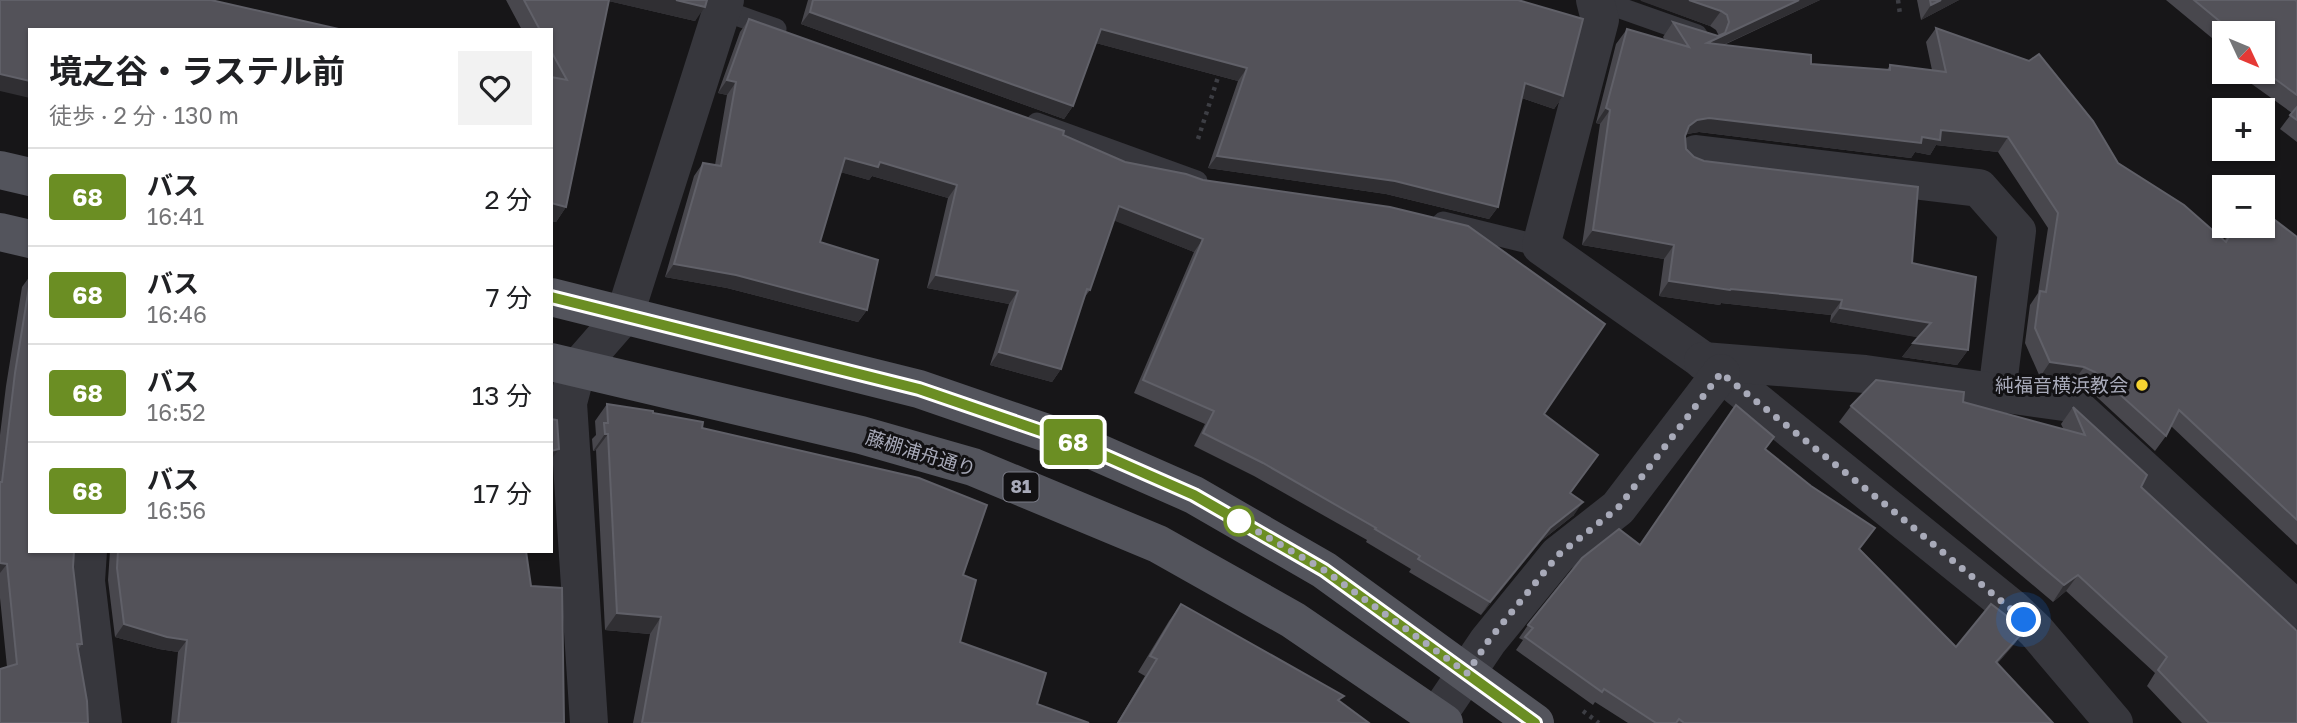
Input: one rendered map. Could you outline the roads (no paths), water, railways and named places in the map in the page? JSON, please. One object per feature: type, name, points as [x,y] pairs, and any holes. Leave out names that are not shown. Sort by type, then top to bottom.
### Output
[{"type":"main road","points":[[0,170],[28,177]]},
{"type":"main road","points":[[0,232],[28,239]]},
{"type":"main road","points":[[553,297],[919,389],[1076,443],[1194,495],[1324,570],[1535,723]]},
{"type":"main road","name":"藤棚浦舟通り","points":[[564,365],[861,435],[973,467],[1158,544],[1293,620],[1440,720]]},
{"type":"street","points":[[1596,0],[1600,20],[1541,246],[1712,367],[2013,609],[2036,631],[2114,723]]},
{"type":"street","points":[[589,723],[564,365],[625,314],[724,5]]},
{"type":"street","points":[[1696,153],[1979,188],[2017,231],[1997,393]]},
{"type":"street","points":[[1712,367],[1864,374],[2071,403],[2297,610]]},
{"type":"street","points":[[1440,720],[1489,640],[1558,555],[1618,508],[1712,367]]},
{"type":"street","points":[[88,553],[86,580],[103,723]]},
{"type":"lane","points":[[1596,0],[1706,38]]},
{"type":"lane","points":[[724,5],[799,37]]},
{"type":"lane","points":[[1018,116],[1196,180],[1223,184]]},
{"type":"lane","points":[[1423,217],[1541,246]]},
{"type":"place","name":"純福音横浜教会","points":[[2142,385]]}]
